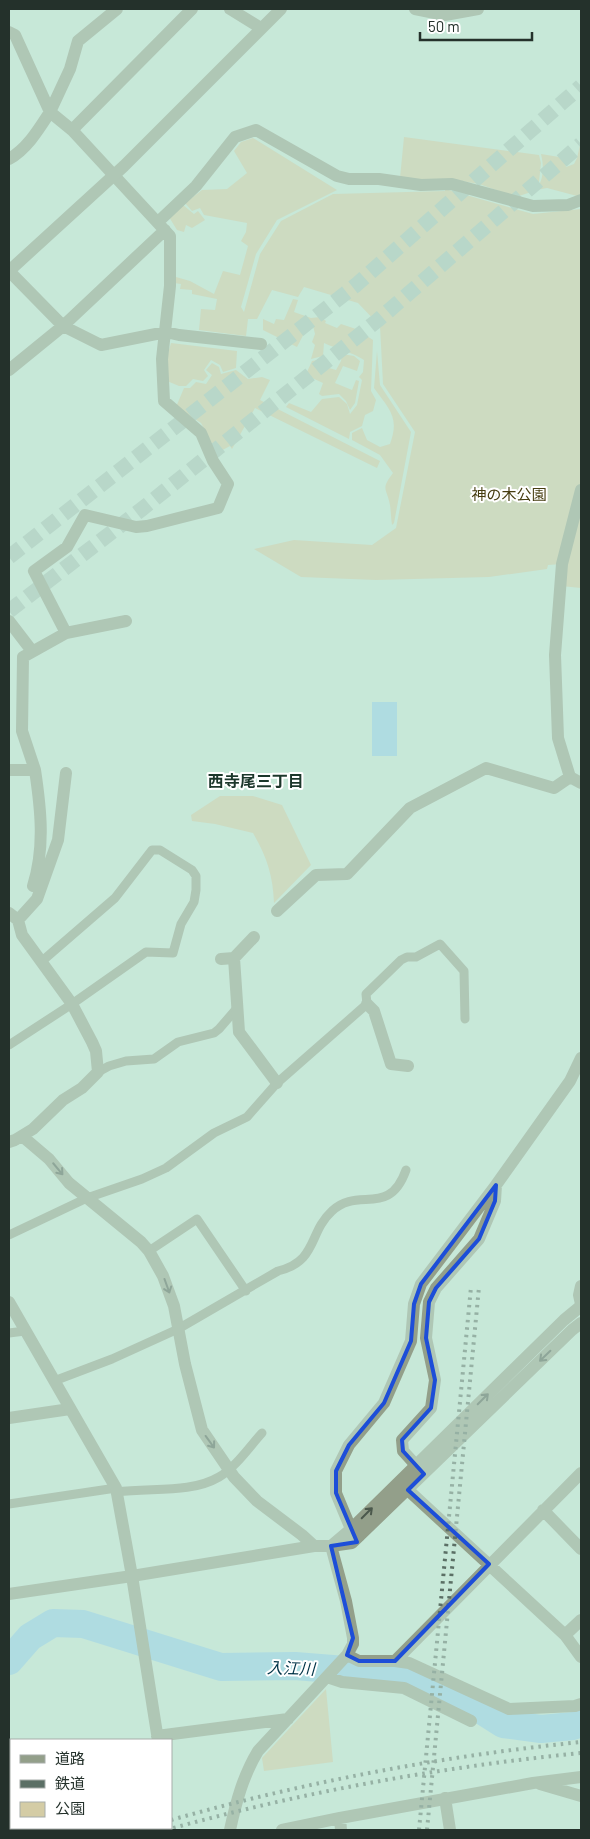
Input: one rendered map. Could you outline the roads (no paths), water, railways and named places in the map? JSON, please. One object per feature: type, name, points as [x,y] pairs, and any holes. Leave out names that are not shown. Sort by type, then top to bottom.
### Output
[{"type":"street","points":[[9,159],[16,155],[35,135],[50,112],[70,69],[78,41],[117,9]]},
{"type":"street","points":[[72,130],[192,9]]},
{"type":"street","points":[[230,9],[261,28]]},
{"type":"street","points":[[261,344],[166,332],[101,345],[63,326],[9,271],[114,175],[280,9]]},
{"type":"street","points":[[415,9],[445,15],[478,9]]},
{"type":"street","points":[[9,32],[15,35],[50,112],[72,130],[170,236],[170,286],[162,359],[164,400],[201,433],[213,461],[228,484],[218,508],[147,526],[136,527],[85,515],[66,547],[34,571],[66,633]]},
{"type":"street","points":[[9,370],[63,326],[161,226],[235,137],[256,130],[343,178],[379,179],[421,185],[452,184],[533,206],[568,205],[581,200]]},
{"type":"street","points":[[277,911],[316,875],[347,874],[410,808],[486,768],[554,788],[576,780],[558,738],[555,655],[562,564],[581,490]]},
{"type":"street","points":[[9,621],[32,651]]},
{"type":"street","points":[[14,917],[29,896],[38,871],[41,850],[41,813],[35,770],[22,731],[23,657],[66,633],[126,621]]},
{"type":"street","points":[[9,770],[35,770]]},
{"type":"street","points":[[14,917],[37,899],[58,840],[66,773]]},
{"type":"street","points":[[9,1142],[33,1130],[63,1100],[82,1088],[98,1072],[96,1051],[72,1004],[22,935],[14,917]]},
{"type":"street","points":[[221,959],[234,958],[254,937]]},
{"type":"street","points":[[234,958],[239,1032],[277,1083]]},
{"type":"street","points":[[367,1004],[374,1010],[391,1064],[408,1066]]},
{"type":"street","points":[[356,1533],[336,1493],[336,1471],[349,1445],[384,1403],[410,1341],[414,1304],[421,1284],[496,1185],[570,1082],[581,1058]]},
{"type":"street","points":[[22,1136],[49,1159],[69,1182],[141,1242],[149,1251],[163,1276],[174,1306],[185,1364],[202,1430],[234,1477],[257,1500],[302,1534],[314,1546]]},
{"type":"street","points":[[420,1469],[403,1451],[402,1440],[431,1408],[435,1380],[426,1338],[429,1302],[436,1288],[479,1239],[495,1201],[496,1185]]},
{"type":"street","points":[[356,1533],[564,1320],[581,1305],[579,1295],[581,1286]]},
{"type":"street","points":[[9,1302],[116,1490],[132,1576],[157,1738],[288,1719]]},
{"type":"street","points":[[9,1594],[314,1546],[331,1546],[356,1533],[408,1490],[420,1469],[572,1330],[581,1324]]},
{"type":"street","points":[[9,1418],[70,1408]]},
{"type":"street","points":[[395,1661],[581,1473]]},
{"type":"street","points":[[408,1490],[565,1635],[581,1657]]},
{"type":"street","points":[[544,1510],[581,1549]]},
{"type":"street","points":[[230,1830],[236,1802],[248,1768],[258,1751],[342,1660],[353,1644],[346,1600],[331,1546]]},
{"type":"street","points":[[565,1635],[581,1620]]},
{"type":"street","points":[[342,1660],[409,1663],[510,1710],[581,1704]]},
{"type":"street","points":[[327,1676],[342,1682],[404,1688],[471,1720]]},
{"type":"street","points":[[282,1830],[340,1824],[445,1798],[533,1782],[581,1777]]},
{"type":"street","points":[[533,1782],[581,1796]]},
{"type":"street","points":[[445,1798],[450,1830]]},
{"type":"lane","points":[[9,1045],[146,952],[173,953],[180,924],[194,902],[196,876],[192,870],[160,850],[152,850],[115,898],[41,962]]},
{"type":"lane","points":[[9,1235],[87,1198],[142,1179],[166,1168],[214,1133],[247,1117],[277,1083],[367,1004],[366,994],[406,957],[416,957],[440,944],[464,971],[465,1019]]},
{"type":"lane","points":[[98,1072],[109,1066],[126,1061],[154,1059],[178,1042],[214,1033],[238,1007]]},
{"type":"lane","points":[[54,1381],[112,1360],[178,1329],[278,1271],[292,1268],[311,1250],[318,1233],[332,1211],[349,1200],[383,1199],[398,1187],[406,1170]]},
{"type":"lane","points":[[149,1251],[197,1218],[246,1291]]},
{"type":"lane","points":[[9,1333],[25,1331]]},
{"type":"lane","points":[[9,1504],[116,1490],[190,1487],[220,1476],[229,1470],[262,1433]]},
{"type":"water","points":[[372,702],[397,702],[397,756],[372,756]]},
{"type":"waterway","name":"入江川","points":[[9,1661],[30,1637],[53,1623],[83,1624],[221,1667],[295,1666],[358,1671],[411,1678],[473,1705],[503,1724],[541,1729],[573,1726],[581,1723]]},
{"type":"tunnel","points":[[9,557],[356,285],[581,86]]},
{"type":"tunnel","points":[[9,611],[142,509],[378,320],[581,144]]},
{"type":"railway","points":[[419,1830],[471,1287]]},
{"type":"railway","points":[[427,1830],[479,1287]]},
{"type":"railway","points":[[172,1820],[221,1806],[374,1772],[478,1755],[581,1742]]},
{"type":"railway","points":[[172,1828],[217,1816],[372,1782],[424,1773],[581,1753]]},
{"type":"railway","points":[[135,1830],[139,1829]]},
{"type":"district","name":"西寺尾三丁目","points":[[256,781]]},
{"type":"park label","name":"神の木公園","points":[[509,495]]}]
